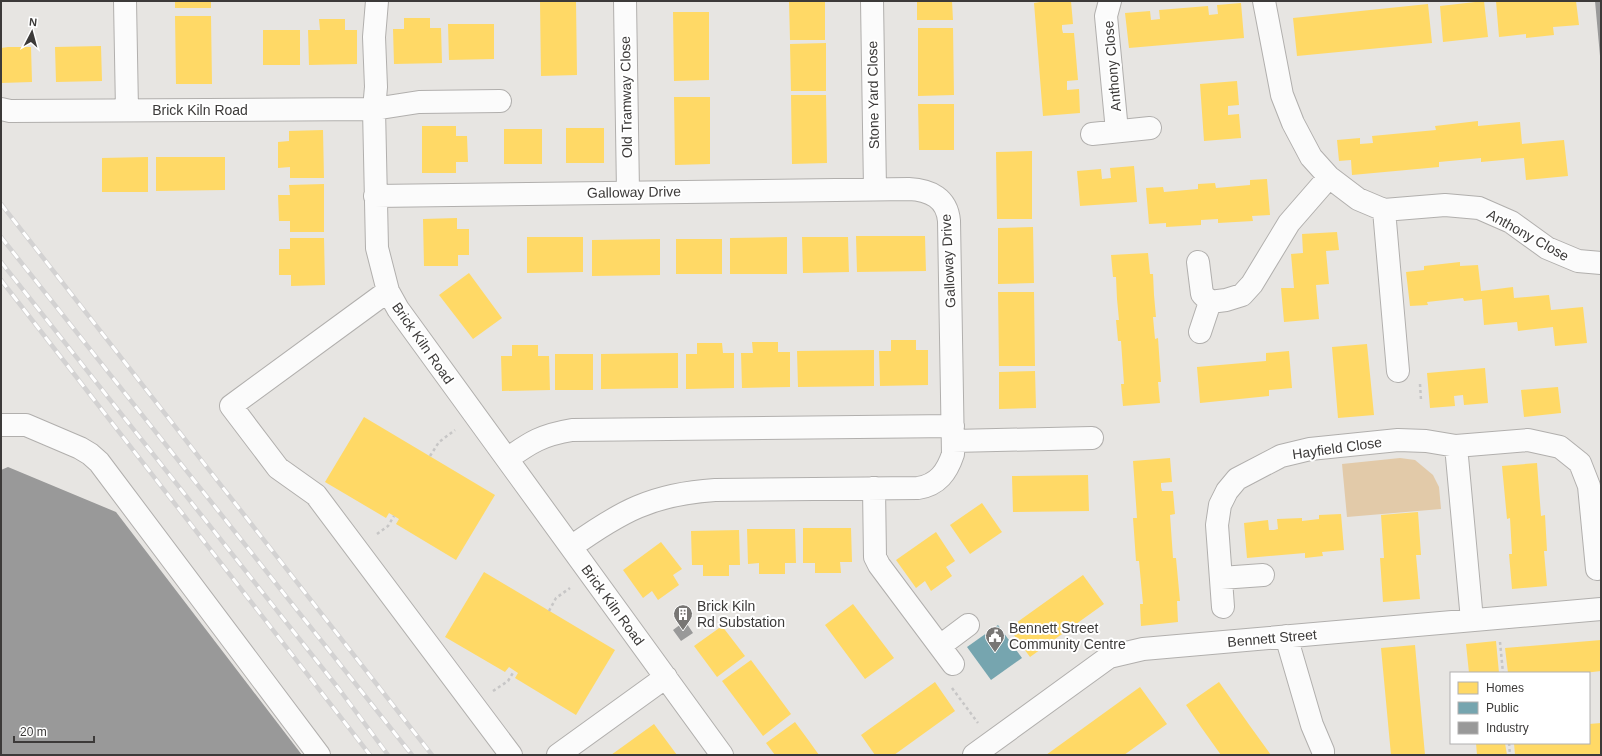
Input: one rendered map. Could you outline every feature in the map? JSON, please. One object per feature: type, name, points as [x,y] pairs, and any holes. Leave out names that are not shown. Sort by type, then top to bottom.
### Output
[{"type":"street","points":[[377,1],[374,37],[376,87],[374,109],[419,102],[500,101]]},
{"type":"street","name":"Old Tramway Close","points":[[625,1],[628,192]]},
{"type":"street","name":"Stone Yard Close","points":[[872,1],[875,189]]},
{"type":"street","name":"Anthony Close","points":[[1110,1],[1106,16],[1118,131]]},
{"type":"street","name":"Anthony Close","points":[[1264,1],[1282,95],[1293,124],[1311,157],[1329,177],[1358,199],[1384,210],[1445,206],[1478,208],[1511,222],[1547,248],[1578,261],[1601,263]]},
{"type":"street","points":[[125,4],[126,110]]},
{"type":"street","name":"Brick Kiln Road","points":[[1,109],[39,111],[374,109],[377,248],[388,291],[398,309],[475,416],[722,755]]},
{"type":"street","points":[[1092,134],[1150,128]]},
{"type":"street","points":[[1210,302],[1226,300],[1242,295],[1252,284],[1289,222],[1329,177]]},
{"type":"street","name":"Galloway Drive","points":[[375,196],[875,189],[922,190],[939,199],[948,212],[953,454],[950,465],[942,477],[934,483],[918,488],[714,490],[673,495],[654,500],[621,514],[571,547]]},
{"type":"street","points":[[1384,210],[1398,371]]},
{"type":"street","points":[[1198,262],[1202,294],[1210,302]]},
{"type":"street","points":[[388,291],[231,406],[278,468],[316,495],[511,755]]},
{"type":"street","points":[[1200,332],[1210,302]]},
{"type":"street","points":[[1,425],[26,425],[80,448],[94,458],[319,755]]},
{"type":"street","points":[[507,460],[534,440],[553,433],[572,430],[953,433],[1092,438]]},
{"type":"street","name":"Hayfield Close","points":[[1223,607],[1217,525],[1220,505],[1227,491],[1237,479],[1282,456],[1310,449],[1398,440],[1426,441],[1456,446],[1528,440],[1560,447],[1580,463],[1589,486],[1597,569]]},
{"type":"street","points":[[1456,446],[1472,620]]},
{"type":"street","points":[[874,488],[875,557],[879,565],[953,664]]},
{"type":"street","points":[[1221,578],[1262,575]]},
{"type":"street","name":"Bennett Street","points":[[974,755],[1110,657],[1143,649],[1601,609]]},
{"type":"street","points":[[940,646],[968,625]]},
{"type":"street","points":[[1286,636],[1322,755]]},
{"type":"street","points":[[558,755],[666,677]]},
{"type":"path","points":[[430,456],[438,442],[475,416]]},
{"type":"path","points":[[550,611],[556,598],[590,573]]},
{"type":"path","points":[[1500,641],[1503,672]]},
{"type":"path","points":[[953,664],[941,673],[981,727]]},
{"type":"path","points":[[1509,744],[1510,755]]},
{"type":"shaded area","points":[[1400,458],[1415,460],[1433,475],[1439,487],[1441,509],[1347,517],[1342,464]]},
{"type":"building: Homes","points":[[175,1],[211,1],[211,8],[175,8]]},
{"type":"building: Homes","points":[[576,1],[577,75],[541,76],[540,2]]},
{"type":"building: Homes","points":[[789,1],[825,1],[825,40],[790,40]]},
{"type":"building: Homes","points":[[917,1],[952,1],[953,20],[917,20]]},
{"type":"building: Homes","points":[[1039,1],[1071,1],[1073,24],[1062,25],[1062,29],[1063,33],[1074,33],[1078,80],[1067,81],[1067,90],[1079,89],[1080,113],[1043,116],[1034,3],[1040,2]]},
{"type":"building: Homes","points":[[1484,1],[1488,37],[1443,42],[1440,6]]},
{"type":"building: Homes","points":[[1496,1],[1576,1],[1579,25],[1553,27],[1554,35],[1526,38],[1526,34],[1499,37]]},
{"type":"building: Homes","points":[[1241,3],[1244,38],[1129,48],[1125,13],[1150,11],[1151,20],[1160,19],[1159,10],[1208,6],[1209,15],[1218,14],[1217,5]]},
{"type":"building: Homes","points":[[1428,4],[1432,43],[1297,56],[1293,18]]},
{"type":"building: Homes","points":[[673,12],[709,12],[709,80],[674,81]]},
{"type":"building: Homes","points":[[175,16],[211,16],[212,84],[176,84]]},
{"type":"building: Homes","points":[[404,18],[430,18],[430,28],[441,28],[442,63],[394,64],[393,29],[404,29]]},
{"type":"building: Homes","points":[[319,19],[345,19],[345,30],[357,30],[357,64],[309,65],[308,30],[320,30]]},
{"type":"building: Homes","points":[[448,24],[494,24],[494,59],[449,60]]},
{"type":"building: Homes","points":[[918,28],[953,28],[954,95],[918,96]]},
{"type":"building: Homes","points":[[263,30],[300,30],[300,65],[263,65]]},
{"type":"building: Homes","points":[[826,43],[826,91],[791,91],[790,44]]},
{"type":"building: Homes","points":[[101,46],[102,81],[56,82],[55,47]]},
{"type":"building: Homes","points":[[31,47],[32,82],[1,83],[1,48]]},
{"type":"building: Homes","points":[[1237,81],[1239,105],[1228,106],[1228,115],[1239,114],[1241,138],[1204,141],[1200,84]]},
{"type":"building: Homes","points":[[791,95],[826,95],[827,163],[792,164]]},
{"type":"building: Homes","points":[[674,97],[710,97],[710,164],[675,165]]},
{"type":"building: Homes","points":[[918,104],[954,104],[954,150],[919,150]]},
{"type":"building: Homes","points":[[1478,121],[1478,126],[1520,122],[1522,144],[1564,140],[1568,176],[1526,180],[1524,158],[1481,162],[1481,158],[1439,162],[1439,167],[1352,175],[1351,160],[1339,161],[1337,140],[1360,138],[1360,144],[1373,143],[1372,136],[1436,130],[1435,126]]},
{"type":"building: Homes","points":[[422,126],[456,126],[456,136],[467,136],[468,162],[456,162],[456,173],[422,173]]},
{"type":"building: Homes","points":[[566,128],[604,128],[604,163],[566,163]]},
{"type":"building: Homes","points":[[504,129],[542,129],[542,164],[504,164]]},
{"type":"building: Homes","points":[[323,130],[324,178],[290,178],[290,167],[278,168],[278,142],[289,141],[289,131]]},
{"type":"building: Homes","points":[[1032,151],[1032,219],[997,219],[996,152]]},
{"type":"building: Homes","points":[[148,157],[148,192],[102,192],[102,158]]},
{"type":"building: Homes","points":[[156,157],[225,157],[225,190],[156,191]]},
{"type":"building: Homes","points":[[1134,166],[1137,202],[1080,206],[1077,171],[1101,169],[1102,179],[1111,178],[1110,168]]},
{"type":"building: Homes","points":[[1267,179],[1270,215],[1252,216],[1253,221],[1218,223],[1218,219],[1201,220],[1201,225],[1166,227],[1166,223],[1149,224],[1146,188],[1163,187],[1164,192],[1198,189],[1198,184],[1215,183],[1216,188],[1250,185],[1250,180]]},
{"type":"building: Homes","points":[[324,184],[324,232],[290,232],[290,221],[279,221],[278,195],[290,195],[289,185]]},
{"type":"building: Homes","points":[[457,218],[457,229],[469,229],[469,255],[458,255],[458,266],[424,266],[423,219]]},
{"type":"building: Homes","points":[[1033,227],[1034,283],[998,284],[998,228]]},
{"type":"building: Homes","points":[[1337,232],[1339,250],[1326,251],[1329,284],[1316,285],[1319,319],[1284,322],[1281,288],[1294,288],[1291,254],[1303,253],[1302,234]]},
{"type":"building: Homes","points":[[856,236],[925,236],[926,271],[857,272]]},
{"type":"building: Homes","points":[[527,237],[583,237],[583,272],[527,273]]},
{"type":"building: Homes","points":[[787,237],[787,274],[730,274],[730,238]]},
{"type":"building: Homes","points":[[802,237],[848,237],[849,272],[803,273]]},
{"type":"building: Homes","points":[[290,238],[324,238],[325,285],[291,286],[291,275],[279,275],[279,249],[290,249]]},
{"type":"building: Homes","points":[[660,239],[660,275],[592,276],[592,240]]},
{"type":"building: Homes","points":[[676,239],[722,239],[722,274],[676,274]]},
{"type":"building: Homes","points":[[1148,253],[1150,274],[1153,274],[1156,317],[1153,317],[1155,339],[1158,338],[1161,382],[1158,382],[1160,403],[1123,406],[1121,384],[1124,384],[1121,341],[1118,341],[1116,320],[1119,320],[1116,277],[1113,277],[1111,255]]},
{"type":"building: Homes","points":[[1460,262],[1460,266],[1478,265],[1481,291],[1513,287],[1514,298],[1549,295],[1551,310],[1583,307],[1587,343],[1555,346],[1553,327],[1518,331],[1517,322],[1484,325],[1482,299],[1464,301],[1463,298],[1427,302],[1428,305],[1410,306],[1406,272],[1424,270],[1424,266]]},
{"type":"building: Homes","points":[[469,273],[502,318],[473,339],[439,295]]},
{"type":"building: Homes","points":[[998,292],[1034,292],[1035,366],[999,366]]},
{"type":"building: Homes","points":[[891,340],[916,340],[916,350],[928,350],[928,385],[880,386],[879,351],[891,351]]},
{"type":"building: Homes","points":[[752,342],[778,342],[778,352],[790,352],[790,387],[742,388],[741,353],[753,353]]},
{"type":"building: Homes","points":[[697,343],[722,343],[723,353],[734,353],[734,388],[686,389],[686,354],[697,354]]},
{"type":"building: Homes","points":[[1367,344],[1374,415],[1338,418],[1332,347]]},
{"type":"building: Homes","points":[[512,345],[538,345],[538,356],[549,356],[550,390],[502,391],[501,356],[512,356]]},
{"type":"building: Homes","points":[[874,350],[874,386],[798,387],[797,351]]},
{"type":"building: Homes","points":[[1289,351],[1292,388],[1269,390],[1269,396],[1200,403],[1197,367],[1266,361],[1266,353]]},
{"type":"building: Homes","points":[[678,353],[678,388],[601,389],[601,354]]},
{"type":"building: Homes","points":[[555,354],[593,354],[593,390],[555,390]]},
{"type":"building: Homes","points":[[1485,368],[1488,403],[1464,405],[1463,395],[1454,396],[1455,406],[1430,408],[1427,373]]},
{"type":"building: Homes","points":[[1035,371],[1036,408],[999,409],[999,372]]},
{"type":"building: Homes","points":[[1558,387],[1561,413],[1524,417],[1521,390]]},
{"type":"building: Homes","points":[[364,417],[495,495],[456,560],[396,524],[399,519],[389,513],[386,518],[325,482]]},
{"type":"building: Homes","points":[[1170,458],[1172,482],[1161,483],[1161,487],[1162,491],[1173,491],[1175,514],[1170,515],[1173,558],[1176,558],[1180,601],[1177,601],[1178,622],[1141,626],[1140,604],[1143,604],[1139,561],[1136,561],[1133,518],[1137,518],[1133,461]]},
{"type":"building: Homes","points":[[1537,463],[1541,516],[1545,515],[1547,551],[1544,551],[1547,586],[1512,589],[1509,554],[1512,554],[1510,518],[1507,519],[1502,466]]},
{"type":"building: Homes","points":[[1088,475],[1089,511],[1013,512],[1012,476]]},
{"type":"building: Homes","points":[[982,503],[1002,532],[970,554],[950,525]]},
{"type":"building: Homes","points":[[1418,512],[1421,555],[1416,555],[1420,599],[1383,602],[1380,558],[1384,558],[1381,515]]},
{"type":"building: Homes","points":[[1341,514],[1344,550],[1322,552],[1323,556],[1305,558],[1305,553],[1247,558],[1244,523],[1268,520],[1269,530],[1274,530],[1278,529],[1277,519],[1302,518],[1302,521],[1319,519],[1319,515]]},
{"type":"building: Homes","points":[[803,528],[851,528],[852,562],[840,562],[841,573],[815,573],[815,563],[803,563]]},
{"type":"building: Homes","points":[[747,529],[795,529],[796,563],[785,563],[785,574],[759,574],[759,563],[748,564]]},
{"type":"building: Homes","points":[[739,530],[740,565],[729,565],[729,576],[703,576],[703,565],[692,565],[691,531]]},
{"type":"building: Homes","points":[[936,532],[955,561],[946,567],[952,576],[931,591],[925,581],[916,588],[896,560]]},
{"type":"building: Homes","points":[[661,542],[682,569],[673,575],[679,585],[658,600],[652,591],[643,598],[623,570]]},
{"type":"building: Homes","points":[[484,572],[615,650],[576,715],[515,678],[518,673],[509,667],[505,672],[445,637]]},
{"type":"building: Homes","points":[[1083,575],[1104,604],[1030,657],[1009,628]]},
{"type":"building: Homes","points":[[853,604],[894,658],[865,679],[825,625]]},
{"type":"building: Homes","points":[[722,626],[745,656],[717,677],[694,646]]},
{"type":"building: Homes","points":[[1601,640],[1601,671],[1508,672],[1505,648]]},
{"type":"building: Homes","points":[[1496,641],[1499,672],[1469,672],[1466,644]]},
{"type":"building: Homes","points":[[1415,645],[1425,755],[1391,755],[1381,648]]},
{"type":"building: Homes","points":[[751,660],[791,714],[763,736],[722,681]]},
{"type":"building: Homes","points":[[935,682],[955,711],[894,755],[875,755],[861,735]]},
{"type":"building: Homes","points":[[1219,682],[1271,755],[1221,755],[1201,727],[1186,705]]},
{"type":"building: Homes","points":[[1140,687],[1167,724],[1124,755],[1046,755]]},
{"type":"building: Homes","points":[[795,722],[819,755],[775,755],[766,743]]},
{"type":"building: Homes","points":[[1601,723],[1601,755],[1515,755],[1514,744],[1590,744],[1590,724]]},
{"type":"building: Homes","points":[[654,724],[677,755],[611,755]]},
{"type":"building: Homes","points":[[1476,744],[1505,744],[1507,755],[1477,755]]},
{"type":"building: Public","name":"Bennett Street Community Centre","points":[[998,625],[1022,658],[991,680],[967,647]]},
{"type":"building: Industry","points":[[1595,1],[1601,1],[1601,56],[1600,56]]},
{"type":"building: Industry","points":[[8,467],[116,512],[302,755],[1,755],[1,470]]},
{"type":"building: Industry","name":"Brick Kiln Rd Substation","points":[[685,621],[693,633],[681,641],[673,630]]},
{"type":"railway","points":[[1,204],[432,755]]},
{"type":"railway","points":[[1,237],[412,755]]},
{"type":"railway","points":[[1,262],[339,689],[388,755]]},
{"type":"railway","points":[[1,280],[370,755]]},
{"type":"place","name":"Brick Kiln Rd Substation","points":[[683,631]]},
{"type":"place","name":"Bennett Street Community Centre","points":[[995,653]]}]
